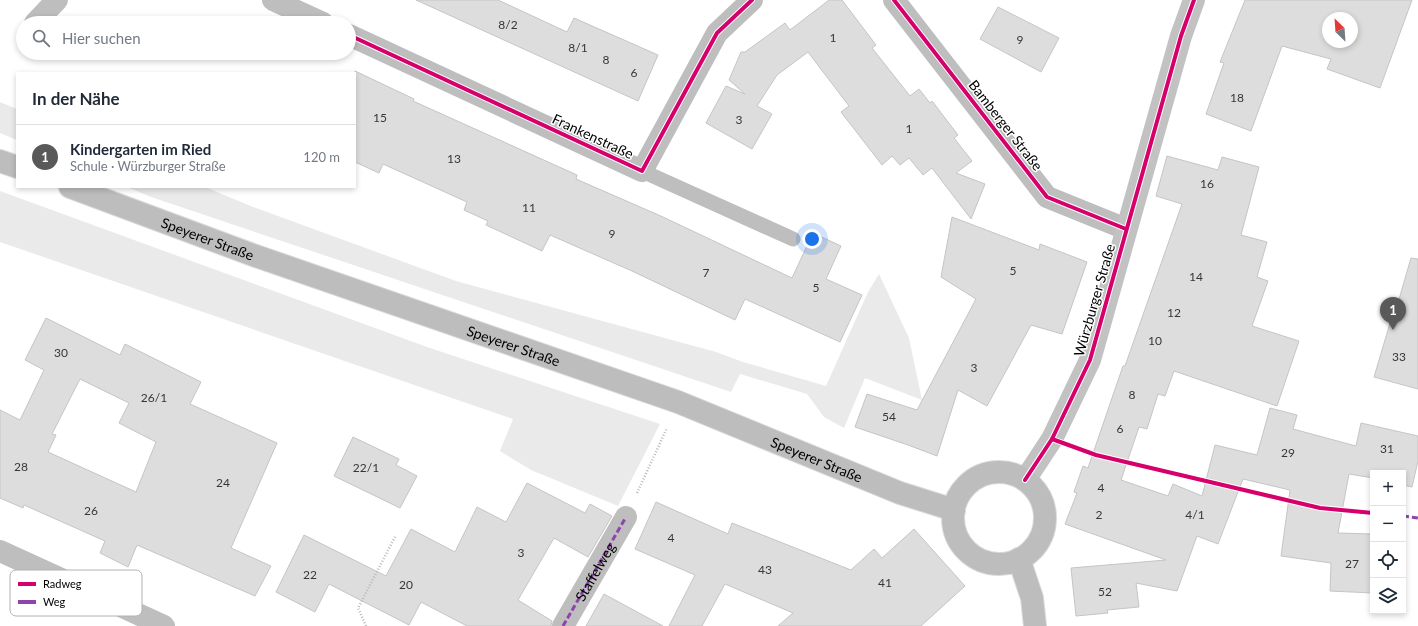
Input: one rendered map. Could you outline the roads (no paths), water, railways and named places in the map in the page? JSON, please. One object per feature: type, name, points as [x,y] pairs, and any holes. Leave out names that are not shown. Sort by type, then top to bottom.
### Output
[{"type":"main road","name":"Würzburger Straße","points":[[1025,480],[1052,439],[1090,360],[1181,36],[1194,0]]},
{"type":"main road","points":[[0,161],[16,167]]},
{"type":"main road","name":"Speyerer Straße","points":[[73,188],[253,255],[678,402],[900,493],[954,510]]},
{"type":"main road","points":[[997,472],[1011,474],[1025,480],[1033,487],[1041,501],[1044,519],[1043,531],[1038,542],[1030,552],[1009,563],[992,564],[979,560],[966,550],[954,529],[954,510],[959,495],[969,483],[982,475],[997,472]]},
{"type":"main road","points":[[1019,559],[1032,598],[1035,626]]},
{"type":"street","points":[[42,16],[57,0]]},
{"type":"street","points":[[273,0],[308,16]]},
{"type":"street","name":"Frankenstraße","points":[[356,38],[642,171],[717,33],[752,0]]},
{"type":"street","name":"Bamberger Straße","points":[[894,0],[1047,197],[1126,229]]},
{"type":"street","name":"Staffelweg","points":[[563,626],[626,517]]},
{"type":"street","points":[[0,550],[43,570]]},
{"type":"street","points":[[142,616],[164,626]]},
{"type":"lane","name":"Frankenstraße","points":[[642,171],[793,239]]},
{"type":"place","name":"Kindergarten im Ried","points":[[1393,330]]}]
